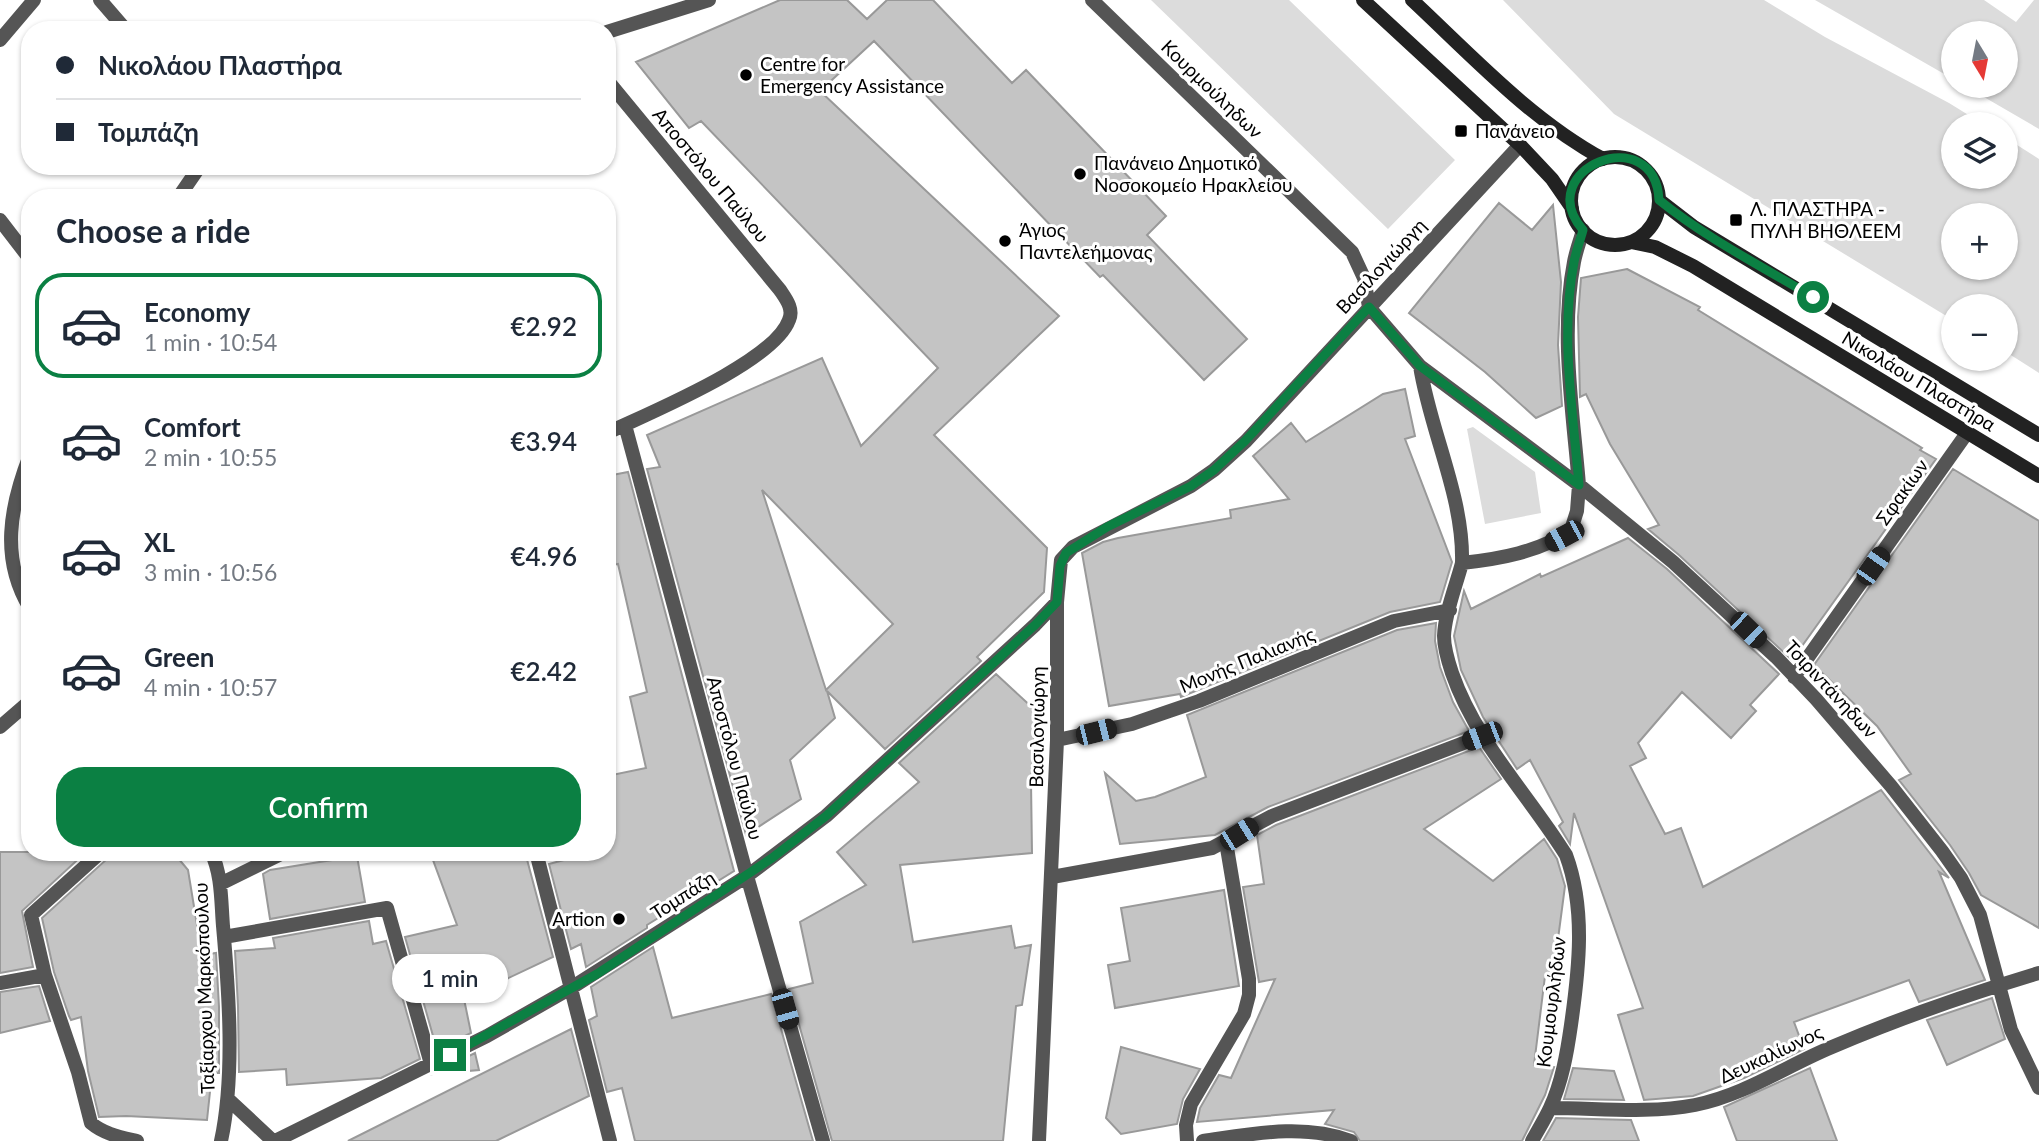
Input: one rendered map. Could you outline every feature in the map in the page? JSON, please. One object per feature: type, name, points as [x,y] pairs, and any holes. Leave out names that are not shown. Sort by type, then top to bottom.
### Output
[{"type":"main road","points":[[1363,0],[1520,145],[1552,179],[1572,208]]},
{"type":"main road","points":[[1412,0],[1532,110],[1576,143],[1603,159]]},
{"type":"main road","points":[[1623,158],[1642,166],[1658,187],[1659,200],[1658,214],[1652,226],[1643,236],[1631,243],[1605,244],[1593,239],[1575,220],[1572,208],[1573,190],[1580,175],[1592,163],[1603,159],[1623,158]]},
{"type":"main road","name":"Νικολάου Πλαστήρα","points":[[1659,200],[1694,227],[2039,435]]},
{"type":"main road","name":"Νικολάου Πλαστήρα","points":[[1631,243],[1654,247],[1693,265],[2039,476]]},
{"type":"street","points":[[0,40],[34,0]]},
{"type":"street","points":[[100,0],[118,21]]},
{"type":"street","points":[[616,29],[709,0]]},
{"type":"street","name":"Κουρμούληδων","points":[[1092,0],[1352,252],[1364,278],[1369,307],[1420,366]]},
{"type":"street","name":"Αποστόλου Παύλου","points":[[616,91],[780,290],[790,311],[789,320],[768,347],[735,369],[625,425],[747,876],[823,1141]]},
{"type":"street","name":"Βασιλογιώργη","points":[[1039,1141],[1057,740],[1057,602],[1060,566],[1066,553],[1107,527],[1191,486],[1214,470],[1245,441],[1520,145]]},
{"type":"street","points":[[0,220],[21,247]]},
{"type":"street","points":[[1462,563],[1520,553],[1548,544],[1564,536],[1574,523],[1579,485],[1570,383],[1569,308],[1574,261],[1583,230]]},
{"type":"street","name":"Τσιριντάνηδων","points":[[1420,366],[1579,485],[1672,562],[1748,630],[1794,677],[1891,786],[1961,878],[1983,922],[2011,1030],[2039,1088]]},
{"type":"street","name":"Κουμουρλήδων","points":[[1420,366],[1424,391],[1460,525],[1462,563],[1444,636],[1449,664],[1468,712],[1482,736],[1552,833],[1566,855],[1573,875],[1579,927],[1578,966],[1566,1054],[1551,1108],[1532,1141]]},
{"type":"street","points":[[616,429],[625,425]]},
{"type":"street","name":"Σφακίων","points":[[1794,677],[1967,433]]},
{"type":"street","points":[[21,482],[14,503],[9,543],[14,573],[21,588]]},
{"type":"street","name":"Τομπάζη","points":[[274,1141],[431,1064],[571,988],[747,876],[826,816],[1057,602]]},
{"type":"street","name":"Μονής Παλιανής","points":[[1057,740],[1145,719],[1199,701],[1394,621],[1450,610]]},
{"type":"street","points":[[0,727],[21,709]]},
{"type":"street","points":[[1052,877],[1198,852],[1226,842],[1272,816],[1482,736]]},
{"type":"street","points":[[1187,1141],[1186,1125],[1191,1104],[1244,1014],[1250,995],[1226,842]]},
{"type":"street","points":[[91,861],[31,915],[45,975],[75,1062],[91,1123],[116,1136],[136,1141]]},
{"type":"street","name":"Ταξίαρχου Μαρκόπουλου","points":[[214,861],[220,884],[228,1022],[228,1099],[221,1141]]},
{"type":"street","points":[[220,884],[267,861]]},
{"type":"street","points":[[538,861],[610,1141]]},
{"type":"street","points":[[224,937],[387,908],[431,1064]]},
{"type":"street","name":"Δευκαλίωνος","points":[[1551,1108],[1659,1109],[1693,1106],[1719,1099],[1840,1043],[1998,985],[2039,973]]},
{"type":"street","points":[[0,983],[45,975]]},
{"type":"street","points":[[228,1099],[274,1141]]},
{"type":"street","points":[[1203,1141],[1308,1132],[1351,1141]]},
{"type":"shaded area","points":[[1151,0],[1289,0],[1455,160],[1388,229]]},
{"type":"shaded area","points":[[1503,0],[1764,0],[1825,37],[1964,112],[1941,112],[1941,189],[2018,189],[2018,146],[2039,159],[2039,373],[2018,360],[2018,294],[1941,294],[1941,313],[1614,114]]},
{"type":"shaded area","points":[[1815,0],[1984,0],[2015,21],[1941,21],[1941,72]]},
{"type":"shaded area","points":[[2034,0],[2039,0],[2039,129],[2018,117],[2018,112],[2010,112],[1986,98],[2018,98],[2017,21]]},
{"type":"shaded area","points":[[1473,427],[1535,472],[1541,513],[1485,524],[1467,429]]},
{"type":"building","points":[[780,0],[847,0],[867,19],[887,0],[933,0],[1012,83],[1026,70],[1166,216],[1147,235],[1247,339],[1204,380],[1103,275],[1100,277],[874,41],[820,91],[1059,316],[934,435],[1047,548],[1044,592],[977,657],[981,661],[885,749],[827,691],[835,718],[790,760],[801,799],[746,835],[647,469],[660,467],[647,435],[822,358],[861,446],[938,368],[701,121],[689,128],[636,62]],"holes":[[[762,490],[893,624],[826,690]]]},
{"type":"building","points":[[1499,203],[1532,230],[1553,205],[1561,282],[1558,345],[1562,406],[1536,418],[1485,372],[1409,313]]},
{"type":"building","points":[[1627,269],[1700,307],[1698,310],[1936,459],[1792,660],[1648,529],[1659,525],[1610,444],[1586,394],[1580,397],[1578,317],[1581,278]]},
{"type":"building","points":[[1405,389],[1415,436],[1405,439],[1452,562],[1440,602],[1390,612],[1181,697],[1180,694],[1109,706],[1082,553],[1118,538],[1231,518],[1230,510],[1289,499],[1253,456],[1291,423],[1306,442],[1383,394]]},
{"type":"building","points":[[1953,469],[2039,521],[2039,928],[1981,895],[1950,845],[1899,780],[1911,774],[1877,726],[1814,665]]},
{"type":"building","points":[[628,472],[734,871],[586,967],[581,944],[571,949],[549,864],[560,861],[616,861],[616,774],[646,768],[630,697],[647,692],[616,564],[616,474]]},
{"type":"building","points":[[1628,538],[1667,569],[1779,674],[1750,705],[1756,711],[1731,738],[1682,692],[1638,743],[1646,758],[1630,766],[1665,834],[1681,828],[1703,887],[1881,790],[1949,878],[1939,872],[1985,980],[1919,1002],[1909,980],[1794,1022],[1804,1049],[1744,1078],[1693,1096],[1644,1100],[1618,1015],[1643,1008],[1574,813],[1570,844],[1559,826],[1563,822],[1530,760],[1517,769],[1483,717],[1461,670],[1454,636],[1464,591],[1471,609],[1540,574],[1541,577]]},
{"type":"building","points":[[1436,623],[1435,641],[1440,667],[1453,702],[1469,731],[1268,807],[1215,835],[1120,844],[1105,773],[1136,801],[1155,797],[1206,777],[1187,715],[1397,630]]},
{"type":"building","points":[[996,674],[1036,711],[1031,782],[1032,853],[900,865],[913,942],[1011,926],[1015,948],[1031,945],[1022,1005],[1016,1006],[1003,1141],[832,1141],[789,989],[813,983],[800,922],[866,885],[837,852],[919,782],[899,763]]},
{"type":"building","points":[[1479,747],[1501,779],[1424,829],[1493,881],[1544,839],[1557,859],[1565,886],[1553,977],[1545,976],[1534,1065],[1554,1067],[1545,1095],[1522,1141],[1360,1141],[1354,1132],[1325,1124],[1334,1110],[1197,1122],[1200,1108],[1219,1075],[1231,1078],[1275,979],[1259,982],[1243,887],[1264,884],[1257,835],[1276,825]]},
{"type":"building","points":[[0,852],[21,852],[21,861],[76,861],[22,911],[33,967],[0,973]]},
{"type":"building","points":[[105,861],[180,861],[188,870],[202,955],[216,953],[219,1073],[212,1073],[207,1120],[99,1117],[88,1071],[81,1017],[71,1020],[69,1016],[54,972],[42,918]]},
{"type":"building","points":[[326,861],[358,861],[365,902],[270,919],[263,874],[270,870]]},
{"type":"building","points":[[433,861],[527,861],[553,957],[464,999],[471,1033],[437,1050],[405,937],[457,925]]},
{"type":"building","points":[[1224,890],[1239,986],[1115,1008],[1108,965],[1130,961],[1121,908]]},
{"type":"building","points":[[369,921],[373,944],[386,941],[420,1059],[381,1078],[287,1085],[286,1069],[239,1072],[235,951],[275,948],[273,938]]},
{"type":"building","points":[[653,947],[672,1018],[771,994],[813,1141],[635,1141],[622,1088],[607,1092],[589,1020],[597,1016],[591,987]]},
{"type":"building","points":[[39,986],[50,1021],[0,1033],[0,992]]},
{"type":"building","points":[[1992,998],[2005,1039],[1947,1065],[1927,1020]]},
{"type":"building","points":[[571,1029],[589,1096],[496,1141],[348,1141]]},
{"type":"building","points":[[1121,1047],[1200,1069],[1183,1099],[1177,1124],[1121,1134],[1106,1118]]},
{"type":"building","points":[[475,1053],[479,1070],[433,1074],[434,1073]]},
{"type":"building","points":[[1573,1068],[1614,1071],[1624,1100],[1564,1099]]},
{"type":"building","points":[[1810,1068],[1837,1141],[1737,1141],[1724,1107]]},
{"type":"building","points":[[1556,1118],[1631,1120],[1639,1141],[1543,1141]]},
{"type":"place","name":"Centre for Emergency Assistance","points":[[746,75]]},
{"type":"place","name":"Πανάνειο","points":[[1461,131]]},
{"type":"place","name":"Πανάνειο Δημοτικό Νοσοκομείο Ηρακλείου","points":[[1080,174]]},
{"type":"place","name":"Λ. ΠΛΑΣΤΗΡΑ - ΠΥΛΗ ΒΗΘΛΕΕΜ","points":[[1736,220]]},
{"type":"place","name":"Άγιος Παντελεήμονας","points":[[1005,241]]},
{"type":"place","name":"Artion","points":[[619,919]]},
{"type":"route","points":[[450,1055],[597,974],[760,867],[826,816],[1057,602],[1061,560],[1066,553],[1107,527],[1191,486],[1214,470],[1245,441],[1369,307],[1420,366],[1579,485],[1570,383],[1569,308],[1574,261],[1583,230],[1575,220],[1572,202],[1577,180],[1583,170],[1592,163],[1617,157],[1636,162],[1651,175],[1658,187],[1659,200],[1674,213],[1813,297]]}]
